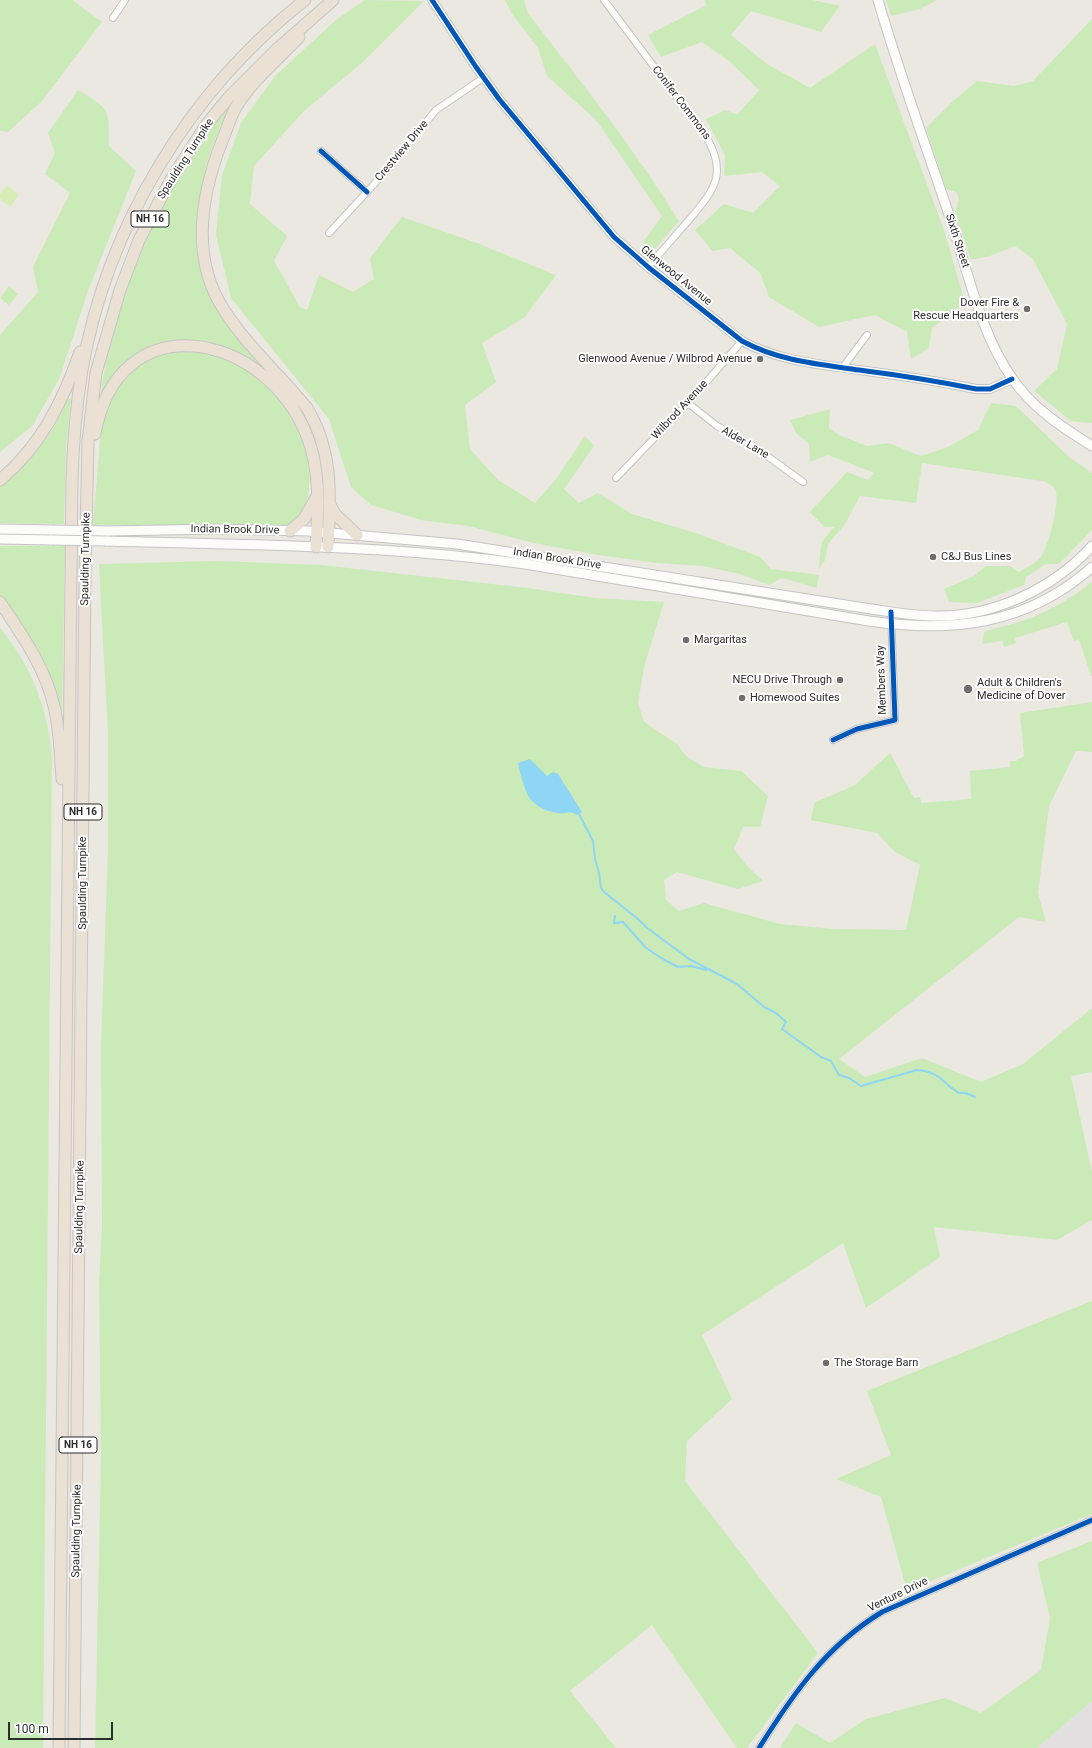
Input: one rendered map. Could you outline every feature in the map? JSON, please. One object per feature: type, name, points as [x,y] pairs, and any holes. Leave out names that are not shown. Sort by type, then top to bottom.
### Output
[{"type":"highway","name":"Spaulding Turnpike","points":[[59,1748],[73,446],[82,369],[101,296],[118,248],[139,202],[164,157],[193,115],[225,76],[259,40],[305,0]]},
{"type":"highway","name":"Spaulding Turnpike","points":[[74,1748],[87,482],[88,441],[96,373],[120,290],[145,228],[170,181],[206,126],[246,79],[321,9],[333,0]]},
{"type":"highway","points":[[321,9],[311,26],[268,70],[236,108],[210,176],[202,215],[205,259],[208,276],[216,295],[233,322],[307,408],[317,424],[328,460],[330,483],[328,548]]},
{"type":"highway","points":[[0,480],[13,469],[18,461],[42,434],[52,419],[64,394],[81,350],[91,331]]},
{"type":"highway","points":[[87,482],[99,415],[106,397],[116,380],[134,364],[155,352],[174,347],[193,345],[213,348],[232,355],[252,366],[281,393],[296,413],[307,436],[314,461],[318,496],[316,547]]},
{"type":"highway","points":[[0,471],[9,464],[18,461]]},
{"type":"highway","points":[[290,531],[304,519],[318,496]]},
{"type":"highway","points":[[329,502],[335,514],[356,535]]},
{"type":"highway","points":[[0,602],[4,612],[34,655],[52,699],[59,731],[63,787],[68,812]]},
{"type":"main road","name":"Sixth Street","points":[[878,0],[987,330],[1012,379],[1032,402],[1047,415],[1092,446]]},
{"type":"main road","name":"Indian Brook Drive","points":[[0,529],[107,531],[213,529],[290,531],[456,544],[891,612],[943,616],[967,614],[1019,598],[1047,583],[1073,564],[1092,546]]},
{"type":"main road","name":"Indian Brook Drive","points":[[0,540],[106,541],[402,551],[506,562],[890,624],[927,627],[952,626],[985,621],[1016,613],[1052,597],[1092,567]]},
{"type":"street","points":[[113,18],[125,0]]},
{"type":"street","name":"Glenwood Avenue","points":[[432,0],[484,78],[534,142],[603,224],[648,267],[742,341],[777,357],[984,390],[997,387],[1012,379]]},
{"type":"street","name":"Conifer Commons","points":[[604,0],[703,132],[712,146],[716,158],[716,182],[709,196],[648,267]]},
{"type":"street","name":"Crestview Drive","points":[[329,233],[367,192],[436,110],[484,78]]},
{"type":"street","points":[[321,151],[367,192]]},
{"type":"street","points":[[843,367],[867,335]]},
{"type":"street","name":"Wilbrod Avenue","points":[[616,478],[688,403],[742,341]]},
{"type":"street","name":"Alder Lane","points":[[688,403],[717,426],[752,445],[804,482]]},
{"type":"street","points":[[890,624],[891,612]]},
{"type":"street","name":"Members Way","points":[[833,740],[857,729],[895,720],[890,624]]},
{"type":"street","name":"Venture Drive","points":[[759,1748],[784,1709],[814,1670],[831,1651],[863,1624],[882,1612],[1092,1520]]},
{"type":"shaded area","points":[[1092,1701],[1092,1748],[1037,1748]]},
{"type":"green space","points":[[0,0],[72,0],[102,22],[42,101],[8,132],[0,131]]},
{"type":"green space","points":[[365,0],[424,1],[364,61],[304,111],[254,166],[250,204],[287,236],[274,261],[300,307],[307,310],[319,275],[353,292],[374,279],[370,258],[402,217],[477,243],[556,275],[525,317],[482,343],[496,382],[465,405],[470,449],[498,480],[535,503],[557,478],[585,436],[594,446],[564,489],[579,503],[598,493],[632,514],[699,534],[760,557],[771,569],[819,575],[817,588],[782,578],[769,585],[740,574],[703,566],[657,563],[598,555],[534,543],[468,526],[421,520],[371,505],[351,487],[329,419],[231,298],[216,235],[222,175],[241,123],[275,76],[336,20]]},
{"type":"green space","points":[[505,0],[524,0],[528,13],[587,89],[644,167],[679,221],[653,251],[643,242],[662,216],[596,120],[547,76],[538,48],[512,14]]},
{"type":"green space","points":[[704,0],[812,0],[840,6],[821,32],[751,11],[731,35],[767,64],[810,88],[875,44],[945,233],[965,303],[932,328],[929,348],[911,359],[907,332],[875,315],[819,327],[769,297],[760,273],[730,248],[712,251],[695,230],[724,204],[753,213],[780,186],[762,172],[724,176],[725,155],[706,119],[726,110],[737,115],[759,90],[729,61],[702,42],[661,57],[648,35],[707,5]]},
{"type":"green space","points":[[886,0],[937,0],[920,9],[891,16]]},
{"type":"green space","points":[[1092,19],[1092,423],[1071,421],[1034,391],[1057,369],[1067,324],[1033,259],[1015,246],[990,256],[971,260],[955,213],[959,199],[956,192],[946,189],[926,128],[950,104],[977,81],[1014,86],[1033,81]]},
{"type":"green space","points":[[78,90],[97,102],[106,111],[109,124],[109,146],[136,171],[89,288],[60,377],[33,425],[0,452],[0,335],[38,292],[33,267],[70,193],[45,174],[55,153],[48,133]]},
{"type":"green space","points":[[235,96],[237,98],[225,116],[206,166],[201,196],[207,280],[302,409],[312,429],[319,449],[323,469],[324,491],[322,491],[307,428],[237,355],[160,347],[103,394],[101,393],[106,360],[114,328],[135,265],[148,234],[179,175],[196,147]]},
{"type":"green space","points":[[7,185],[19,195],[10,207],[0,199],[0,194]]},
{"type":"green space","points":[[9,286],[18,294],[9,305],[0,298]]},
{"type":"green space","points":[[184,349],[220,354],[261,379],[284,405],[301,436],[308,459],[310,478],[308,497],[302,515],[290,525],[93,525],[102,417],[104,409],[130,371],[155,356]]},
{"type":"green space","points":[[67,398],[71,399],[66,447],[64,524],[0,523],[0,486],[40,447],[62,412]]},
{"type":"green space","points":[[991,403],[1016,406],[1069,457],[1092,473],[1092,530],[1059,564],[1046,564],[1026,577],[1024,585],[977,603],[949,602],[944,589],[974,576],[986,566],[1010,566],[1019,572],[1040,558],[1047,545],[1053,524],[1056,503],[1055,489],[1048,483],[1042,481],[922,463],[916,503],[860,496],[845,524],[828,544],[825,560],[818,570],[822,542],[834,527],[825,527],[810,512],[847,472],[868,480],[874,473],[828,455],[810,462],[809,444],[796,433],[790,420],[830,409],[829,428],[839,435],[867,446],[889,443],[921,456],[948,447],[978,430]]},
{"type":"green space","points":[[0,546],[65,546],[62,717],[60,717],[0,598]]},
{"type":"green space","points":[[218,561],[321,565],[528,588],[595,598],[664,602],[644,667],[638,703],[644,722],[677,744],[686,756],[704,767],[741,771],[768,796],[760,827],[743,827],[734,849],[747,866],[763,881],[738,889],[677,872],[664,880],[666,900],[679,911],[704,903],[780,924],[834,929],[906,930],[920,865],[895,852],[877,833],[811,820],[814,803],[855,785],[890,753],[914,798],[920,797],[921,803],[971,799],[970,771],[1010,767],[1010,761],[1016,761],[1024,756],[1020,713],[1092,702],[1092,752],[1076,751],[1049,806],[1038,893],[1046,922],[1019,917],[839,1059],[865,1077],[922,1058],[981,1082],[1023,1064],[1092,1008],[1092,1072],[1071,1076],[1092,1172],[1092,1220],[1057,1240],[934,1227],[940,1257],[866,1308],[843,1243],[702,1335],[732,1399],[687,1441],[685,1481],[818,1653],[747,1748],[737,1748],[652,1625],[570,1691],[616,1748],[95,1748],[101,1457],[99,1283],[102,1227],[101,1045],[108,850],[108,734],[99,564]]},
{"type":"green space","points":[[1092,582],[1092,676],[1079,639],[1074,641],[1067,622],[1015,638],[1016,643],[1004,647],[1002,641],[982,644],[984,632],[1026,620],[1046,611],[1066,600]]},
{"type":"green space","points":[[0,628],[21,657],[36,688],[47,721],[52,757],[43,1748],[0,1748]]},
{"type":"green space","points":[[1092,1301],[1092,1514],[907,1591],[881,1497],[836,1479],[891,1455],[867,1391]]},
{"type":"green space","points":[[1092,1541],[1092,1701],[1037,1748],[780,1748],[796,1723],[830,1743],[866,1719],[945,1698],[981,1713],[1041,1670],[1050,1618],[1037,1563]]},
{"type":"water","points":[[530,759],[547,776],[553,772],[558,774],[582,812],[577,815],[570,812],[555,813],[540,807],[529,798],[521,778],[518,763]]},
{"type":"waterway","points":[[579,814],[593,841],[601,888],[604,892],[646,927],[689,959],[737,984],[764,1007],[776,1013],[786,1022],[782,1029],[821,1057],[831,1061],[839,1075],[849,1078],[861,1086],[917,1070],[925,1071],[936,1075],[959,1093],[966,1093],[975,1097]]},
{"type":"waterway","points":[[615,916],[614,923],[623,922],[646,948],[663,959],[678,967],[691,966],[706,970]]},
{"type":"cycle path","points":[[432,0],[499,99],[614,237],[648,267],[742,341],[770,353],[799,361],[918,378],[976,389],[990,389],[1012,379]]},
{"type":"cycle path","points":[[321,151],[367,192]]},
{"type":"cycle path","points":[[833,740],[857,729],[895,720],[891,612]]},
{"type":"cycle path","points":[[759,1748],[812,1672],[844,1640],[862,1625],[882,1612],[1092,1520]]},
{"type":"place","name":"Dover Fire & Rescue Headquarters","points":[[1027,309]]},
{"type":"place","name":"Glenwood Avenue / Wilbrod Avenue","points":[[760,359]]},
{"type":"place","name":"C&J Bus Lines","points":[[933,557]]},
{"type":"place","name":"Margaritas","points":[[686,640]]},
{"type":"place","name":"NECU Drive Through","points":[[840,680]]},
{"type":"place","name":"Adult & Children's Medicine of Dover","points":[[968,689]]},
{"type":"place","name":"Homewood Suites","points":[[742,698]]},
{"type":"place","name":"The Storage Barn","points":[[826,1363]]}]
